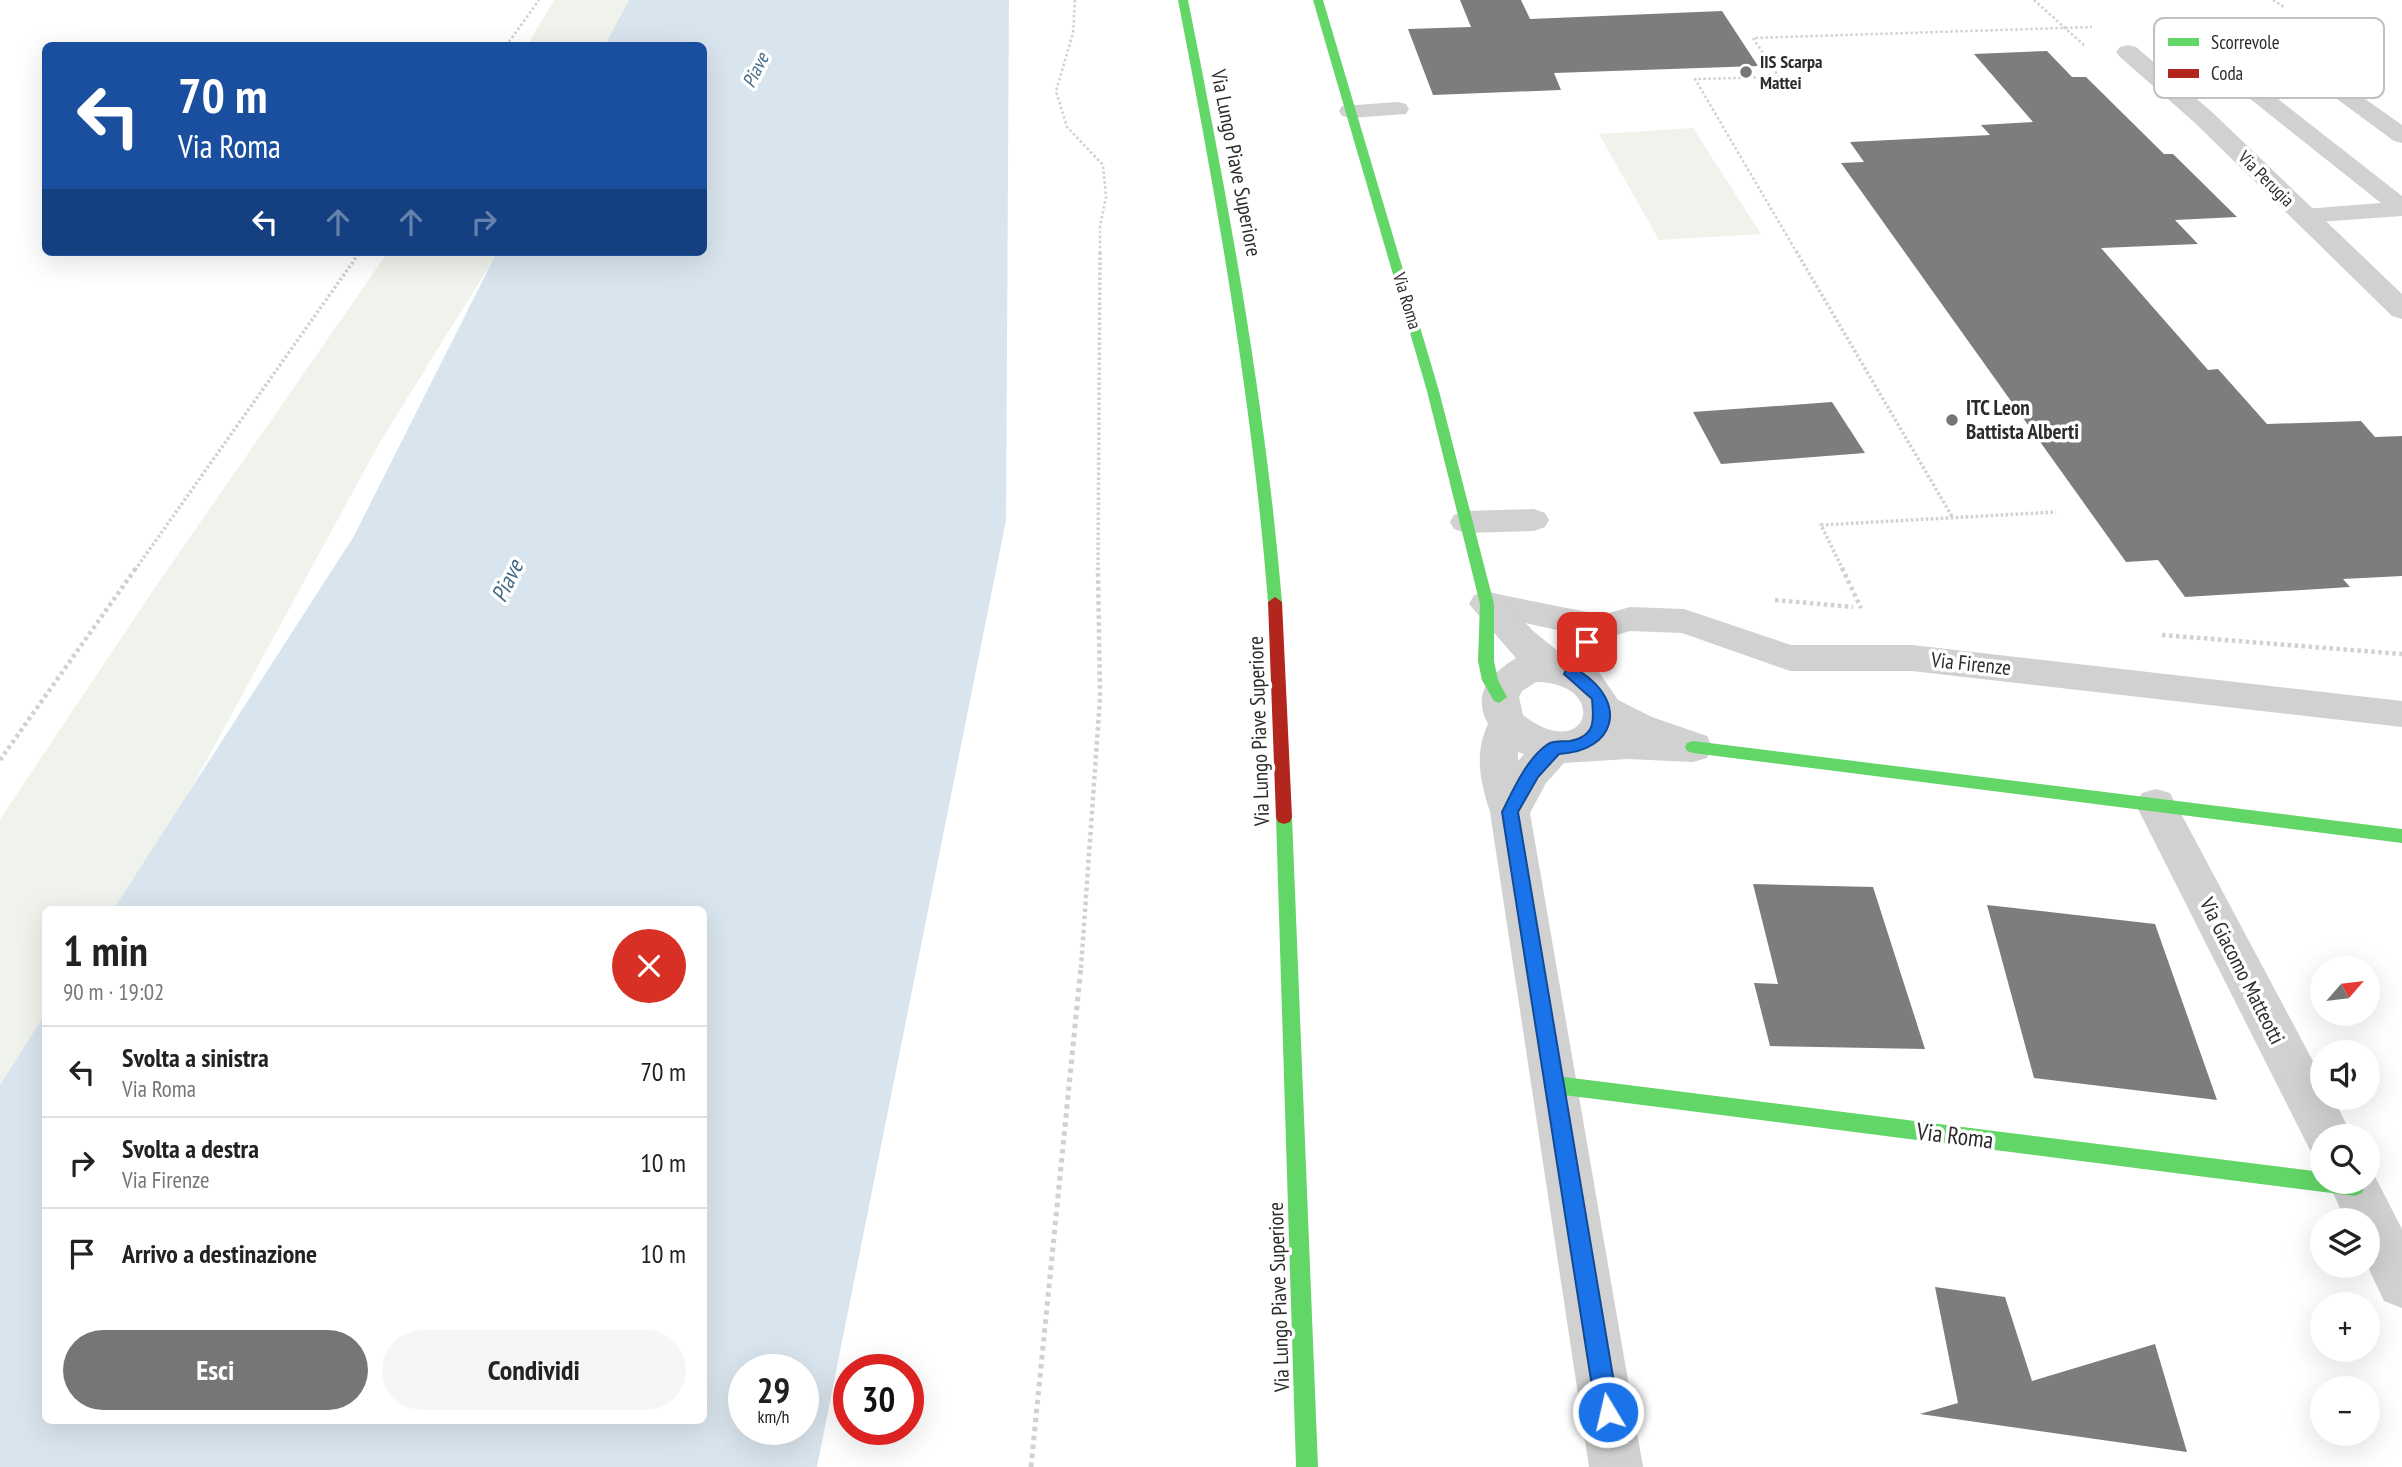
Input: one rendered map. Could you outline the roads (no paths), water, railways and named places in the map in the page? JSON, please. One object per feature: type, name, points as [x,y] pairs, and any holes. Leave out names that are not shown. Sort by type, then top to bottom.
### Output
[{"type":"street","name":"Via Lungo Piave Superiore","points":[[1183,0],[1233,258],[1270,521],[1277,632],[1307,1467]]},
{"type":"street","name":"Via Roma","points":[[1318,0],[1433,391],[1487,604],[1486,661],[1490,680],[1503,710]]},
{"type":"street","name":"Via Perugia","points":[[2128,52],[2154,75]]},
{"type":"street","name":"Via Perugia","points":[[2181,98],[2402,310]]},
{"type":"street","name":"Via Roma","points":[[1487,604],[1518,640],[1539,659],[1590,686],[1600,697],[1603,710]]},
{"type":"street","points":[[1564,671],[1529,668],[1515,674],[1504,684],[1499,738],[1499,780],[1510,812],[1616,1467]]},
{"type":"street","points":[[1503,710],[1520,736],[1563,748],[1628,744],[1693,747],[2402,836]]},
{"type":"street","points":[[1510,812],[1532,772],[1563,748],[1597,734],[1602,723],[1603,710],[1638,729],[1693,747]]},
{"type":"street","name":"Via Giacomo Matteotti","points":[[2157,805],[2322,1124]]},
{"type":"street","name":"Via Roma","points":[[1556,1086],[2310,1179]]},
{"type":"street","points":[[2358,1194],[2402,1283]]},
{"type":"lane","points":[[2263,98],[2402,209]]},
{"type":"lane","points":[[2349,98],[2402,136]]},
{"type":"lane","points":[[1350,111],[1398,109]]},
{"type":"lane","points":[[2304,216],[2402,209]]},
{"type":"lane","points":[[1465,522],[1534,520]]},
{"type":"lane","points":[[1487,604],[1602,627]]},
{"type":"lane","name":"Via Firenze","points":[[1602,627],[1630,619],[1684,621],[1790,658],[1912,658],[2402,714]]},
{"type":"lane","points":[[1564,671],[1602,627]]},
{"type":"water","name":"Piave","points":[[629,0],[1009,0],[1006,520],[840,1354],[833,1354],[833,1387],[817,1467],[0,1467],[0,1085],[42,1019],[42,1424],[707,1424],[707,906],[116,906],[354,536],[495,256],[707,256],[707,42],[607,42]]},
{"type":"place","name":"IIS Scarpa Mattei","points":[[1746,72]]},
{"type":"place","name":"ITC Leon Battista Alberti","points":[[1952,420]]}]
